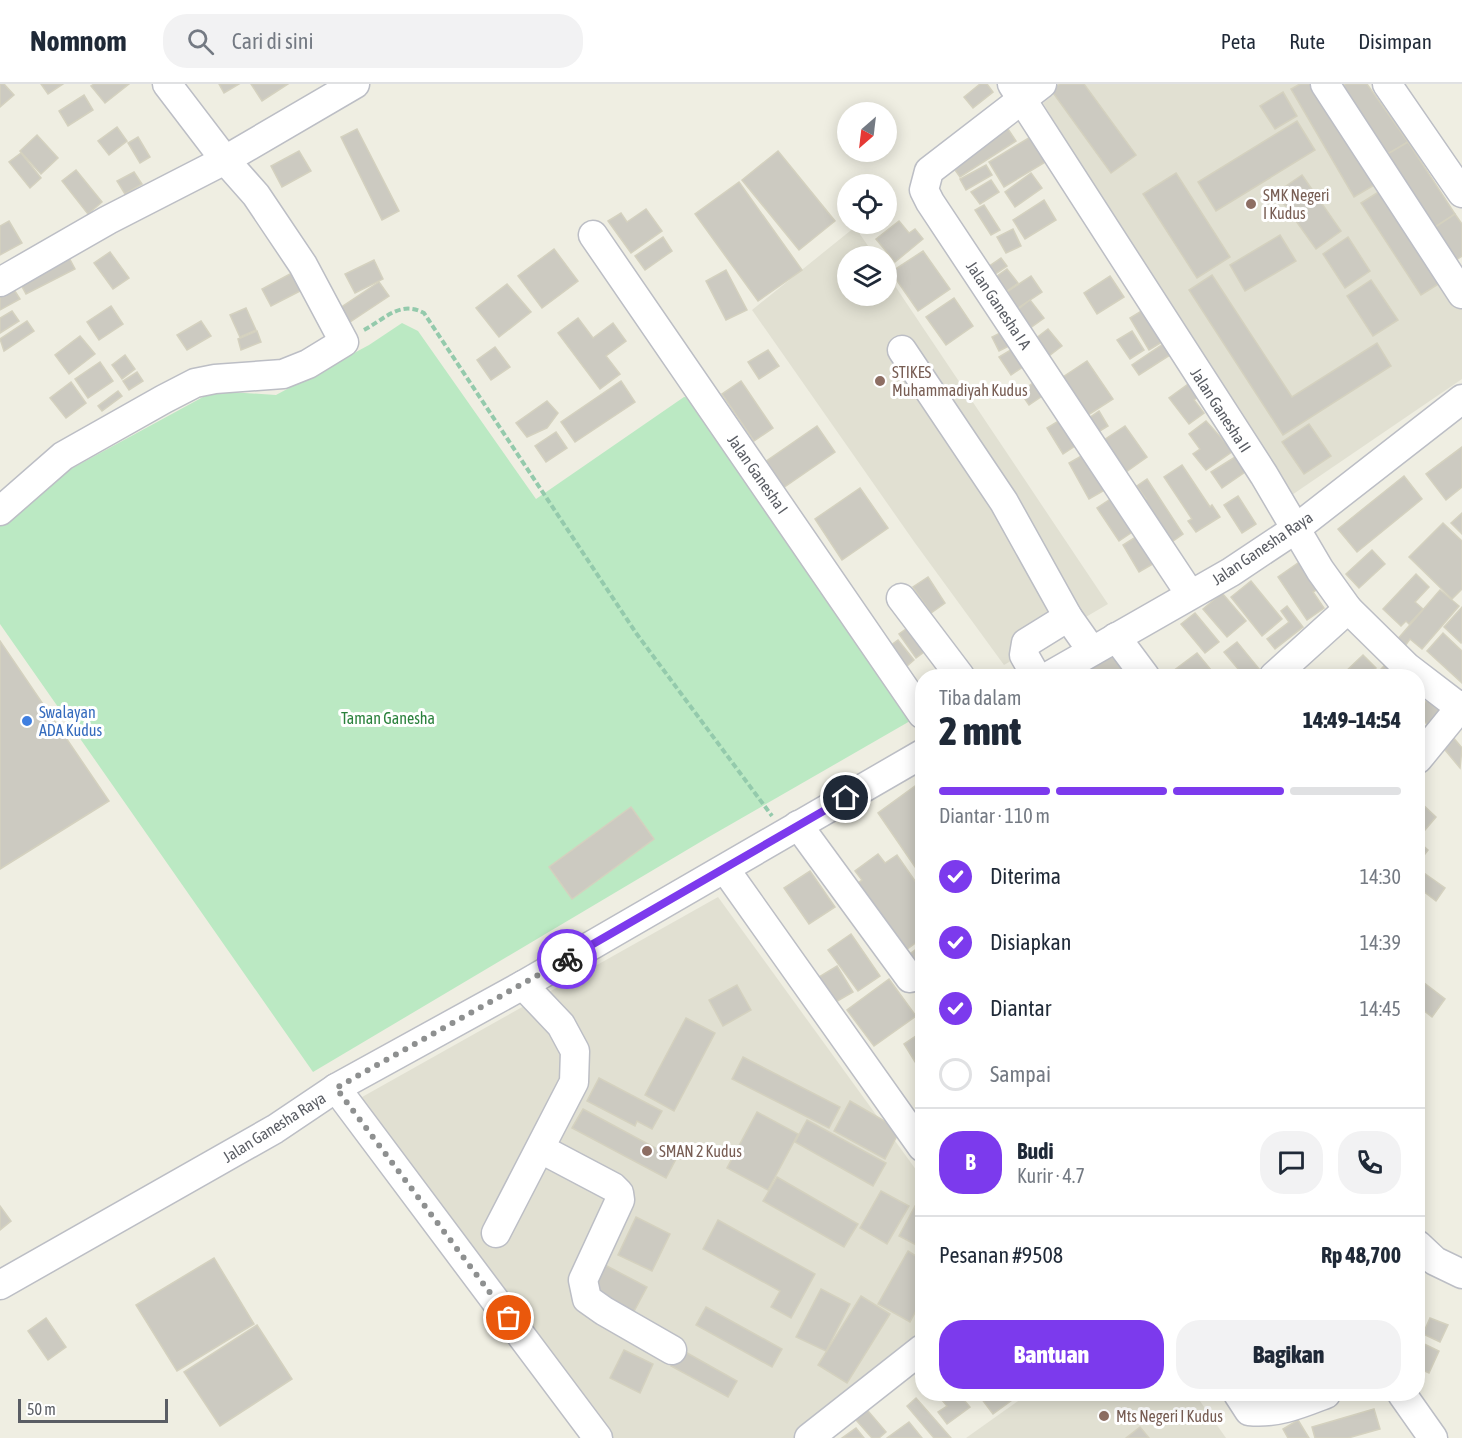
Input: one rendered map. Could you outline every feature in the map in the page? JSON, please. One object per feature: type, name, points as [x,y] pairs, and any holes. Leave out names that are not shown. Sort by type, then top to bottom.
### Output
[{"type":"street","points":[[0,511],[63,456],[123,420],[185,388],[215,379],[283,374],[308,364],[344,342],[288,242],[256,195],[225,160],[166,84]]},
{"type":"street","points":[[0,282],[99,225],[225,160],[355,84]]},
{"type":"street","points":[[1325,84],[1462,294]]},
{"type":"street","points":[[1387,84],[1462,193]]},
{"type":"street","name":"Jalan Ganesha II","points":[[1025,89],[1264,475],[1294,530],[1348,609],[1410,669]]},
{"type":"street","name":"Jalan Ganesha I A","points":[[1025,89],[929,171],[924,190],[1190,594]]},
{"type":"street","name":"Jalan Ganesha I","points":[[593,235],[915,704]]},
{"type":"street","points":[[902,350],[1005,502],[1068,616],[1136,669]]},
{"type":"street","name":"Jalan Ganesha Raya","points":[[1061,669],[1231,572],[1294,530],[1462,399]]},
{"type":"street","points":[[901,598],[955,669]]},
{"type":"street","points":[[1282,669],[1348,609]]},
{"type":"street","points":[[1032,669],[1024,655],[1026,644],[1068,616]]},
{"type":"street","name":"Jalan Ganesha II","points":[[1425,680],[1461,707]]},
{"type":"street","points":[[1425,751],[1461,707]]},
{"type":"street","name":"Jalan Ganesha Raya","points":[[0,1285],[275,1128],[336,1088],[523,985],[915,758]]},
{"type":"street","points":[[792,829],[910,978]]},
{"type":"street","points":[[725,869],[915,1137]]},
{"type":"street","points":[[496,1233],[574,1082],[575,1051],[561,1025],[523,985]]},
{"type":"street","points":[[336,1088],[598,1438]]},
{"type":"street","points":[[541,1149],[613,1187],[619,1193],[617,1208],[583,1280],[587,1299],[603,1311],[672,1350]]},
{"type":"street","points":[[1425,1252],[1435,1261],[1462,1274]]},
{"type":"street","points":[[809,1438],[915,1355]]},
{"type":"street","points":[[1243,1401],[1249,1411],[1264,1413],[1286,1409],[1307,1401]]},
{"type":"street","points":[[1407,1401],[1433,1438]]},
{"type":"path","points":[[344,342],[400,308],[413,307],[424,313],[636,633],[792,829]]},
{"type":"shaded area","name":"SMK Negeri I Kudus","points":[[1067,84],[1322,84],[1462,305],[1462,379],[1286,499],[1043,103]]},
{"type":"shaded area","name":"STIKES Muhammadiyah Kudus","points":[[846,234],[860,234],[868,246],[837,246],[837,306],[897,306],[897,289],[1108,604],[1004,665],[915,543],[752,310]]},
{"type":"shaded area","name":"SMAN 2 Kudus","points":[[718,897],[915,1168],[915,1341],[795,1438],[604,1438],[355,1101]]},
{"type":"shaded area","name":"Mts Negeri I Kudus","points":[[1018,1401],[1200,1401],[1226,1438],[966,1438]]},
{"type":"green space","name":"Taman Ganesha","points":[[402,323],[418,331],[536,499],[684,397],[695,398],[915,714],[915,718],[707,838],[313,1072],[0,624],[0,525],[56,477],[214,391],[276,395],[369,345]]},
{"type":"building","points":[[0,84],[4,84],[14,95],[0,107]]},
{"type":"building","points":[[41,84],[63,84],[48,94]]},
{"type":"building","points":[[94,84],[129,84],[105,103],[91,86]]},
{"type":"building","points":[[219,84],[239,84],[224,93]]},
{"type":"building","points":[[251,84],[288,84],[262,101]]},
{"type":"building","points":[[980,84],[987,84],[993,92],[973,108],[964,97]]},
{"type":"building","points":[[1060,84],[1084,84],[1136,155],[1111,173],[1051,90]]},
{"type":"building","points":[[1300,84],[1318,84],[1376,184],[1354,197],[1291,89]]},
{"type":"building","points":[[1346,84],[1367,84],[1408,142],[1379,159],[1335,92]]},
{"type":"building","points":[[1283,92],[1297,116],[1275,129],[1260,106]]},
{"type":"building","points":[[84,95],[93,110],[68,126],[59,111]]},
{"type":"building","points":[[1297,121],[1315,150],[1216,211],[1198,182]]},
{"type":"building","points":[[1004,123],[1016,141],[960,177],[948,160]]},
{"type":"building","points":[[117,127],[127,141],[109,155],[98,141]]},
{"type":"building","points":[[357,129],[399,211],[382,220],[341,137]]},
{"type":"building","points":[[37,135],[58,158],[41,174],[20,151]]},
{"type":"building","points":[[1032,136],[1047,161],[1004,187],[989,162]]},
{"type":"building","points":[[138,137],[150,157],[140,163],[128,143]]},
{"type":"building","points":[[1408,142],[1455,214],[1426,233],[1379,159]]},
{"type":"building","points":[[299,151],[311,171],[282,187],[271,166]]},
{"type":"building","points":[[778,151],[835,221],[799,250],[742,180]]},
{"type":"building","points":[[21,153],[41,178],[30,188],[9,162]]},
{"type":"building","points":[[986,165],[992,175],[966,190],[960,179]]},
{"type":"building","points":[[76,170],[102,202],[88,214],[62,181]]},
{"type":"building","points":[[134,172],[142,184],[125,194],[117,181]]},
{"type":"building","points":[[1031,173],[1042,188],[1015,207],[1005,192]]},
{"type":"building","points":[[1176,173],[1230,257],[1197,278],[1143,194]]},
{"type":"building","points":[[1302,175],[1341,231],[1316,249],[1276,193]]},
{"type":"building","points":[[991,180],[999,192],[980,204],[971,192]]},
{"type":"building","points":[[739,182],[802,270],[758,301],[695,214]]},
{"type":"building","points":[[1388,186],[1448,278],[1421,295],[1361,203]]},
{"type":"building","points":[[1044,200],[1056,220],[1025,239],[1013,220]]},
{"type":"building","points":[[984,205],[1000,230],[991,235],[975,210]]},
{"type":"building","points":[[646,209],[662,231],[631,253],[608,221],[621,213],[627,222]]},
{"type":"building","points":[[1455,214],[1462,224],[1462,256],[1447,266],[1426,233]]},
{"type":"building","points":[[9,221],[22,243],[0,255],[0,226]]},
{"type":"building","points":[[899,221],[909,233],[915,229],[923,239],[897,260],[897,246],[882,246],[876,239],[882,234],[897,234]]},
{"type":"building","points":[[1013,229],[1021,246],[1006,253],[997,237]]},
{"type":"building","points":[[1280,235],[1296,261],[1245,291],[1230,265]]},
{"type":"building","points":[[663,237],[672,251],[645,270],[635,256]]},
{"type":"building","points":[[1348,237],[1370,271],[1345,288],[1323,254]]},
{"type":"building","points":[[554,249],[578,281],[542,308],[518,276]]},
{"type":"building","points":[[923,251],[950,289],[918,311],[897,281],[897,268]]},
{"type":"building","points":[[110,252],[129,278],[113,289],[94,263]]},
{"type":"building","points":[[67,254],[75,269],[26,294],[18,279]]},
{"type":"building","points":[[1001,258],[1007,266],[994,275],[988,267]]},
{"type":"building","points":[[374,260],[383,279],[355,293],[345,274]]},
{"type":"building","points":[[301,268],[310,286],[271,306],[262,289]]},
{"type":"building","points":[[1007,269],[1018,283],[1000,296],[990,281]]},
{"type":"building","points":[[726,270],[747,310],[726,320],[706,281]]},
{"type":"building","points":[[1212,275],[1292,397],[1377,343],[1391,366],[1283,435],[1189,290]]},
{"type":"building","points":[[1031,276],[1042,292],[1015,310],[1004,294]]},
{"type":"building","points":[[1110,276],[1124,297],[1097,314],[1084,293]]},
{"type":"building","points":[[1371,280],[1398,320],[1373,336],[1347,296]]},
{"type":"building","points":[[379,282],[389,296],[350,322],[340,308]]},
{"type":"building","points":[[507,284],[531,312],[499,337],[476,308]]},
{"type":"building","points":[[11,285],[20,299],[0,310],[0,291]]},
{"type":"building","points":[[954,298],[973,326],[946,345],[926,317]]},
{"type":"building","points":[[1030,300],[1044,318],[1026,331],[1013,313]]},
{"type":"building","points":[[111,306],[123,324],[99,340],[87,322]]},
{"type":"building","points":[[246,308],[256,330],[240,337],[230,315]]},
{"type":"building","points":[[1143,310],[1162,342],[1149,350],[1130,318]]},
{"type":"building","points":[[12,311],[19,321],[0,333],[0,318]]},
{"type":"building","points":[[578,318],[593,338],[613,323],[626,341],[606,356],[620,374],[600,389],[558,333]]},
{"type":"building","points":[[27,321],[34,331],[4,351],[0,339]]},
{"type":"building","points":[[201,321],[211,336],[187,350],[177,335]]},
{"type":"building","points":[[1012,327],[1019,341],[999,351],[992,337]]},
{"type":"building","points":[[1048,329],[1062,346],[1045,359],[1031,342]]},
{"type":"building","points":[[257,331],[261,342],[241,350],[238,339]]},
{"type":"building","points":[[1132,331],[1144,350],[1130,359],[1117,340]]},
{"type":"building","points":[[80,336],[95,354],[69,374],[55,355]]},
{"type":"building","points":[[1163,344],[1170,355],[1139,375],[1132,365]]},
{"type":"building","points":[[1019,345],[1030,362],[1011,375],[999,357]]},
{"type":"building","points":[[495,347],[510,367],[491,380],[477,360]]},
{"type":"building","points":[[768,350],[779,366],[759,379],[748,362]]},
{"type":"building","points":[[125,355],[135,369],[122,379],[112,365]]},
{"type":"building","points":[[1087,361],[1113,399],[1085,417],[1060,379]]},
{"type":"building","points":[[100,362],[113,381],[88,398],[75,379]]},
{"type":"building","points":[[137,372],[143,381],[129,390],[123,381]]},
{"type":"building","points":[[1039,379],[1048,392],[1029,405],[1020,392]]},
{"type":"building","points":[[621,381],[635,402],[575,442],[561,422]]},
{"type":"building","points":[[741,381],[773,428],[754,441],[722,394]]},
{"type":"building","points":[[71,382],[86,403],[66,418],[50,398]]},
{"type":"building","points":[[1191,382],[1201,395],[1194,400],[1204,413],[1189,424],[1169,398]]},
{"type":"building","points":[[118,391],[122,396],[102,411],[98,406]]},
{"type":"building","points":[[547,401],[558,413],[547,428],[527,437],[516,423]]},
{"type":"building","points":[[1099,411],[1108,426],[1095,434],[1086,420]]},
{"type":"building","points":[[1065,417],[1081,442],[1063,454],[1047,428]]},
{"type":"building","points":[[1206,421],[1233,451],[1206,470],[1193,454],[1200,449],[1189,434]]},
{"type":"building","points":[[1309,424],[1331,456],[1304,474],[1282,442]]},
{"type":"building","points":[[817,426],[835,452],[783,488],[765,462]]},
{"type":"building","points":[[1125,426],[1147,457],[1126,472],[1104,440]]},
{"type":"building","points":[[556,432],[567,448],[546,462],[535,446]]},
{"type":"building","points":[[1462,447],[1462,487],[1446,500],[1426,474]]},
{"type":"building","points":[[1090,451],[1110,487],[1089,499],[1069,463]]},
{"type":"building","points":[[1235,457],[1245,472],[1222,488],[1211,472]]},
{"type":"building","points":[[1182,465],[1210,507],[1212,505],[1220,517],[1196,532],[1188,521],[1192,519],[1164,477]]},
{"type":"building","points":[[1404,476],[1422,499],[1357,552],[1338,529]]},
{"type":"building","points":[[1147,479],[1183,534],[1166,546],[1138,504],[1146,499],[1137,486]]},
{"type":"building","points":[[860,488],[888,528],[842,560],[815,519]]},
{"type":"building","points":[[1115,496],[1138,528],[1119,541],[1097,508]]},
{"type":"building","points":[[1238,496],[1256,524],[1242,533],[1224,505]]},
{"type":"building","points":[[1462,513],[1462,534],[1451,523]]},
{"type":"building","points":[[1443,523],[1462,541],[1462,589],[1452,599],[1409,557]]},
{"type":"building","points":[[1142,533],[1158,561],[1139,572],[1123,545]]},
{"type":"building","points":[[1372,550],[1385,564],[1359,588],[1346,574]]},
{"type":"building","points":[[1308,556],[1327,583],[1313,592],[1324,608],[1307,620],[1278,577]]},
{"type":"building","points":[[1416,574],[1429,587],[1415,602],[1423,609],[1409,624],[1406,621],[1401,626],[1383,609]]},
{"type":"building","points":[[928,577],[945,603],[931,613],[913,587]]},
{"type":"building","points":[[1251,581],[1282,619],[1262,636],[1231,597]]},
{"type":"building","points":[[1440,590],[1459,606],[1422,649],[1410,639],[1405,646],[1397,640]]},
{"type":"building","points":[[1222,593],[1246,621],[1227,637],[1203,609]]},
{"type":"building","points":[[1287,606],[1303,627],[1275,649],[1267,639],[1289,622],[1281,611]]},
{"type":"building","points":[[1462,607],[1462,641],[1461,643],[1444,627]]},
{"type":"building","points":[[1195,613],[1219,642],[1205,653],[1181,624]]},
{"type":"building","points":[[916,622],[932,646],[916,658],[899,634]]},
{"type":"building","points":[[1443,633],[1462,651],[1462,683],[1427,651]]},
{"type":"building","points":[[898,640],[914,660],[906,667],[890,646]]},
{"type":"building","name":"Swalayan ADA Kudus","points":[[0,641],[109,801],[0,869]]},
{"type":"building","points":[[1237,642],[1259,669],[1238,669],[1224,652]]},
{"type":"building","points":[[1112,647],[1127,669],[1078,669]]},
{"type":"building","points":[[1197,653],[1210,669],[1176,669]]},
{"type":"building","points":[[1363,655],[1376,668],[1375,669],[1348,669]]},
{"type":"building","points":[[1386,664],[1391,669],[1381,669]]},
{"type":"building","points":[[1434,692],[1446,702],[1427,724],[1425,722],[1425,703]]},
{"type":"building","points":[[1452,736],[1462,748],[1460,768],[1441,745]]},
{"type":"building","points":[[915,786],[915,867],[878,813]]},
{"type":"building","points":[[631,807],[654,839],[572,899],[549,867]]},
{"type":"building","points":[[1425,807],[1436,817],[1425,830]]},
{"type":"building","points":[[878,854],[885,863],[897,855],[915,881],[915,943],[898,956],[850,889],[862,880],[855,871]]},
{"type":"building","points":[[810,871],[835,907],[809,924],[784,888]]},
{"type":"building","points":[[1425,874],[1445,888],[1436,901],[1425,892]]},
{"type":"building","points":[[851,934],[880,976],[858,991],[828,950]]},
{"type":"building","points":[[915,950],[915,966],[907,956]]},
{"type":"building","points":[[837,966],[853,992],[834,1003],[819,977]]},
{"type":"building","points":[[889,979],[915,1017],[874,1046],[847,1010]]},
{"type":"building","points":[[1425,984],[1445,999],[1432,1017],[1425,1012]]},
{"type":"building","points":[[737,985],[751,1010],[723,1026],[709,1000]]},
{"type":"building","points":[[686,1018],[715,1033],[674,1111],[645,1095]]},
{"type":"building","points":[[915,1037],[915,1062],[904,1044]]},
{"type":"building","points":[[743,1057],[840,1107],[829,1128],[732,1079]]},
{"type":"building","points":[[599,1078],[662,1111],[652,1129],[637,1121],[635,1126],[587,1101]]},
{"type":"building","points":[[850,1101],[900,1130],[885,1159],[834,1131]]},
{"type":"building","points":[[583,1109],[676,1159],[666,1178],[572,1128]]},
{"type":"building","points":[[757,1112],[798,1134],[768,1190],[727,1168]]},
{"type":"building","points":[[807,1120],[886,1163],[873,1186],[795,1142]]},
{"type":"building","points":[[777,1177],[858,1224],[844,1247],[763,1201]]},
{"type":"building","points":[[881,1191],[909,1206],[887,1244],[860,1228]]},
{"type":"building","points":[[0,1206],[11,1221],[0,1230]]},
{"type":"building","points":[[915,1206],[915,1244],[899,1236]]},
{"type":"building","points":[[636,1217],[670,1234],[652,1271],[618,1255]]},
{"type":"building","points":[[718,1220],[815,1274],[791,1318],[771,1307],[780,1291],[703,1249]]},
{"type":"building","points":[[908,1251],[915,1256],[915,1312],[910,1322],[878,1304]]},
{"type":"building","points":[[214,1258],[254,1324],[177,1371],[136,1305]]},
{"type":"building","points":[[605,1265],[647,1287],[632,1315],[590,1293]]},
{"type":"building","points":[[821,1289],[850,1304],[826,1351],[796,1337]]},
{"type":"building","points":[[861,1296],[890,1314],[847,1383],[818,1365]]},
{"type":"building","points":[[706,1307],[782,1349],[772,1367],[696,1325]]},
{"type":"building","points":[[46,1318],[66,1347],[48,1360],[28,1331]]},
{"type":"building","points":[[1430,1318],[1448,1325],[1440,1342],[1425,1335]]},
{"type":"building","points":[[257,1325],[292,1379],[220,1426],[184,1372]]},
{"type":"building","points":[[1425,1344],[1439,1351],[1429,1373],[1425,1371]]},
{"type":"building","points":[[680,1349],[737,1381],[728,1397],[671,1366]]},
{"type":"building","points":[[624,1350],[653,1364],[640,1393],[610,1378]]},
{"type":"building","points":[[915,1399],[915,1401],[919,1401],[951,1438],[934,1438],[907,1406]]},
{"type":"building","points":[[943,1401],[965,1401],[970,1407],[947,1424],[938,1412],[947,1406]]},
{"type":"building","points":[[983,1401],[1011,1401],[993,1414]]},
{"type":"building","points":[[862,1404],[886,1432],[879,1438],[872,1438],[850,1413]]},
{"type":"building","points":[[1374,1409],[1380,1429],[1348,1438],[1315,1438],[1312,1427]]},
{"type":"building","points":[[1298,1420],[1309,1438],[1288,1438],[1283,1429]]},
{"type":"building","points":[[909,1422],[922,1438],[887,1438]]},
{"type":"building","points":[[1140,1427],[1149,1438],[1126,1438]]},
{"type":"building","points":[[856,1428],[864,1438],[842,1438]]},
{"type":"way so far","points":[[509,1318],[336,1088],[567,959]]},
{"type":"place","name":"SMK Negeri I Kudus","points":[[1251,204]]},
{"type":"place","name":"STIKES Muhammadiyah Kudus","points":[[880,381]]},
{"type":"place","name":"Swalayan ADA Kudus","points":[[27,721]]},
{"type":"place","name":"SMAN 2 Kudus","points":[[647,1151]]},
{"type":"place","name":"Mts Negeri I Kudus","points":[[1104,1416]]},
{"type":"route","points":[[567,959],[846,798]]}]
